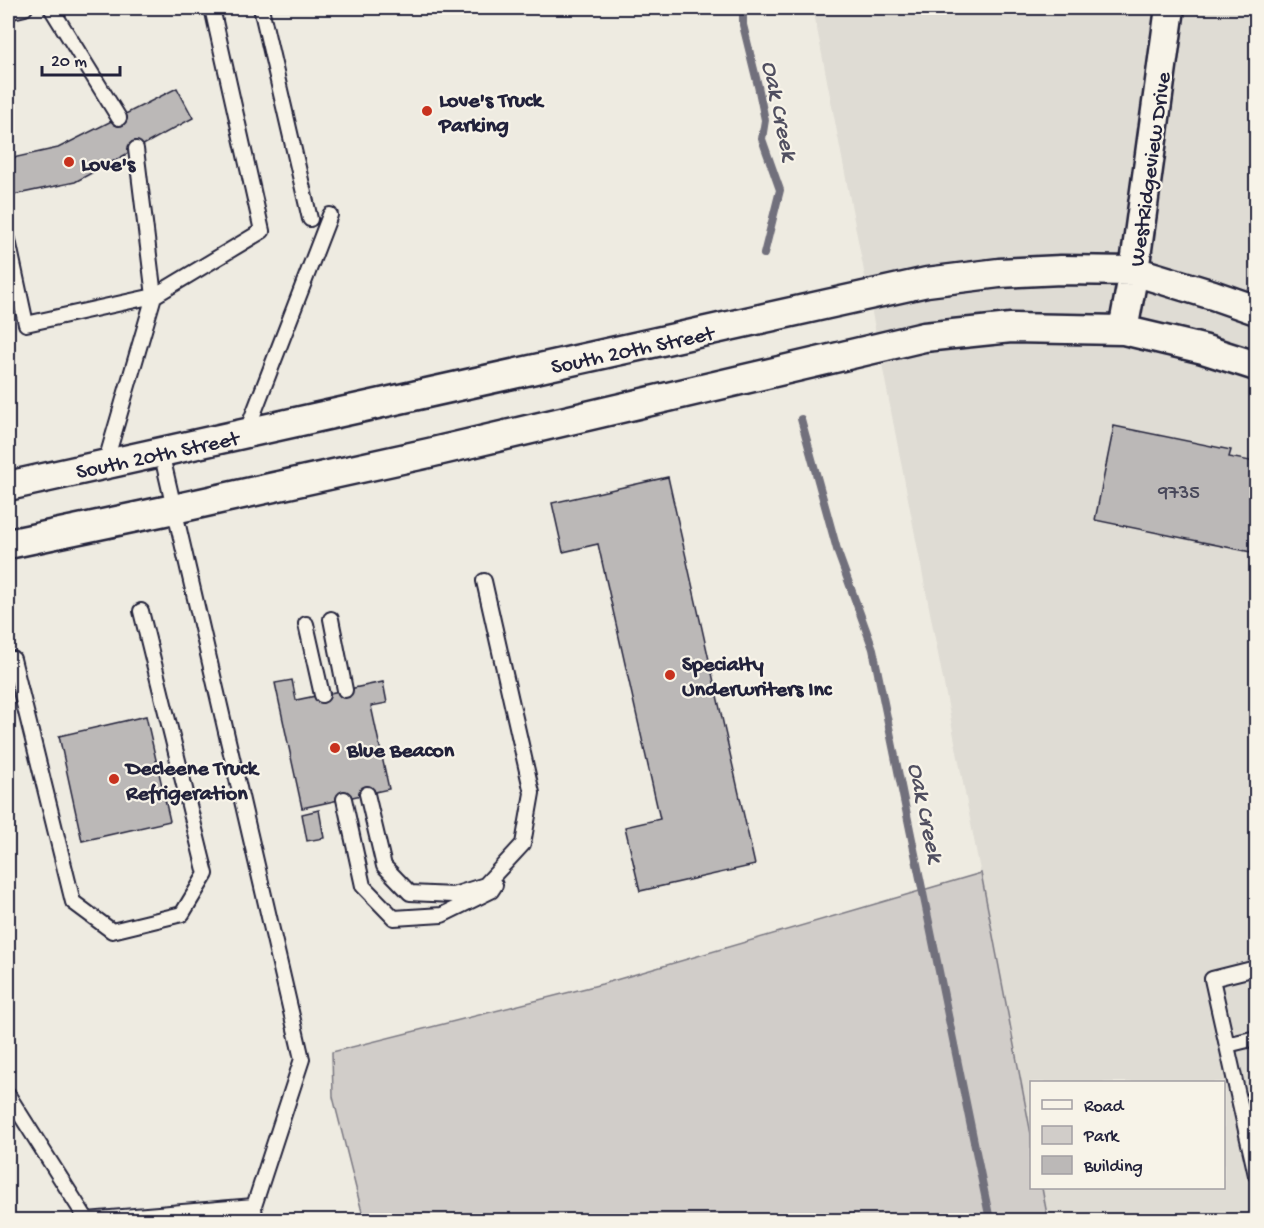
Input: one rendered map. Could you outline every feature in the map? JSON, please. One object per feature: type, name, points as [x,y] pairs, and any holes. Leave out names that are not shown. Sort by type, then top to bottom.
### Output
[{"type":"street","name":"WestRidgeview Drive","points":[[1123,330],[1134,271],[1170,8]]},
{"type":"street","name":"South 20th Street","points":[[8,486],[927,282],[999,273],[1061,270],[1134,271],[1257,310]]},
{"type":"street","points":[[8,544],[429,453],[924,338],[1011,328],[1123,330],[1203,349],[1257,366]]},
{"type":"lane","points":[[8,12],[25,8]]},
{"type":"lane","points":[[51,8],[118,118]]},
{"type":"lane","points":[[8,240],[26,324],[154,296],[262,231],[212,8]]},
{"type":"lane","points":[[261,8],[310,219]]},
{"type":"lane","points":[[105,464],[154,296],[136,149]]},
{"type":"lane","points":[[246,433],[330,215]]},
{"type":"lane","points":[[161,452],[302,1059],[254,1206],[255,1221]]},
{"type":"lane","points":[[344,799],[363,886],[394,918],[442,915],[491,891],[523,844],[532,793],[484,581]]},
{"type":"lane","points":[[13,659],[73,902],[112,931],[182,914],[206,874],[141,611]]},
{"type":"lane","points":[[330,619],[345,690]]},
{"type":"lane","points":[[306,624],[322,694]]},
{"type":"lane","points":[[367,794],[384,866],[410,893],[453,895],[485,885],[523,844]]},
{"type":"lane","points":[[1257,968],[1212,979],[1257,1174]]},
{"type":"lane","points":[[1227,1045],[1257,1038]]},
{"type":"lane","points":[[8,1095],[87,1220],[254,1206]]},
{"type":"shaded area","points":[[813,8],[1256,8],[1256,1220],[1048,1220],[1042,1189],[1225,1189],[1225,1081],[1030,1081],[1030,1129]]},
{"type":"green space","points":[[981,873],[1030,1129],[1030,1189],[1042,1189],[1048,1220],[364,1220],[333,1097],[332,1052],[602,984]]},
{"type":"building","points":[[177,88],[193,118],[75,182],[8,196],[8,159],[58,148]]},
{"type":"building","points":[[1114,426],[1231,450],[1229,457],[1256,462],[1256,553],[1095,520]]},
{"type":"building","name":"Specialty Underwriters Inc","points":[[668,477],[755,865],[640,891],[625,827],[660,819],[598,544],[563,552],[552,503]]},
{"type":"building","name":"Blue Beacon","points":[[292,680],[296,700],[383,682],[387,703],[371,706],[389,789],[302,808],[275,683]]},
{"type":"building","name":"Decleene Truck Refrigeration","points":[[146,716],[170,821],[82,841],[59,736]]},
{"type":"building","points":[[319,810],[324,838],[307,841],[302,814]]},
{"type":"waterway","name":"Oak Creek","points":[[743,8],[743,25],[765,120],[762,139],[780,190],[764,254]]},
{"type":"waterway","name":"Oak Creek","points":[[801,419],[838,553],[873,649],[990,1220]]},
{"type":"place","name":"Love's Truck Parking","points":[[427,111]]},
{"type":"place","name":"Love's","points":[[69,162]]},
{"type":"place","name":"Specialty Underwriters Inc","points":[[670,675]]},
{"type":"place","name":"Blue Beacon","points":[[335,748]]},
{"type":"place","name":"Decleene Truck Refrigeration","points":[[114,779]]}]
